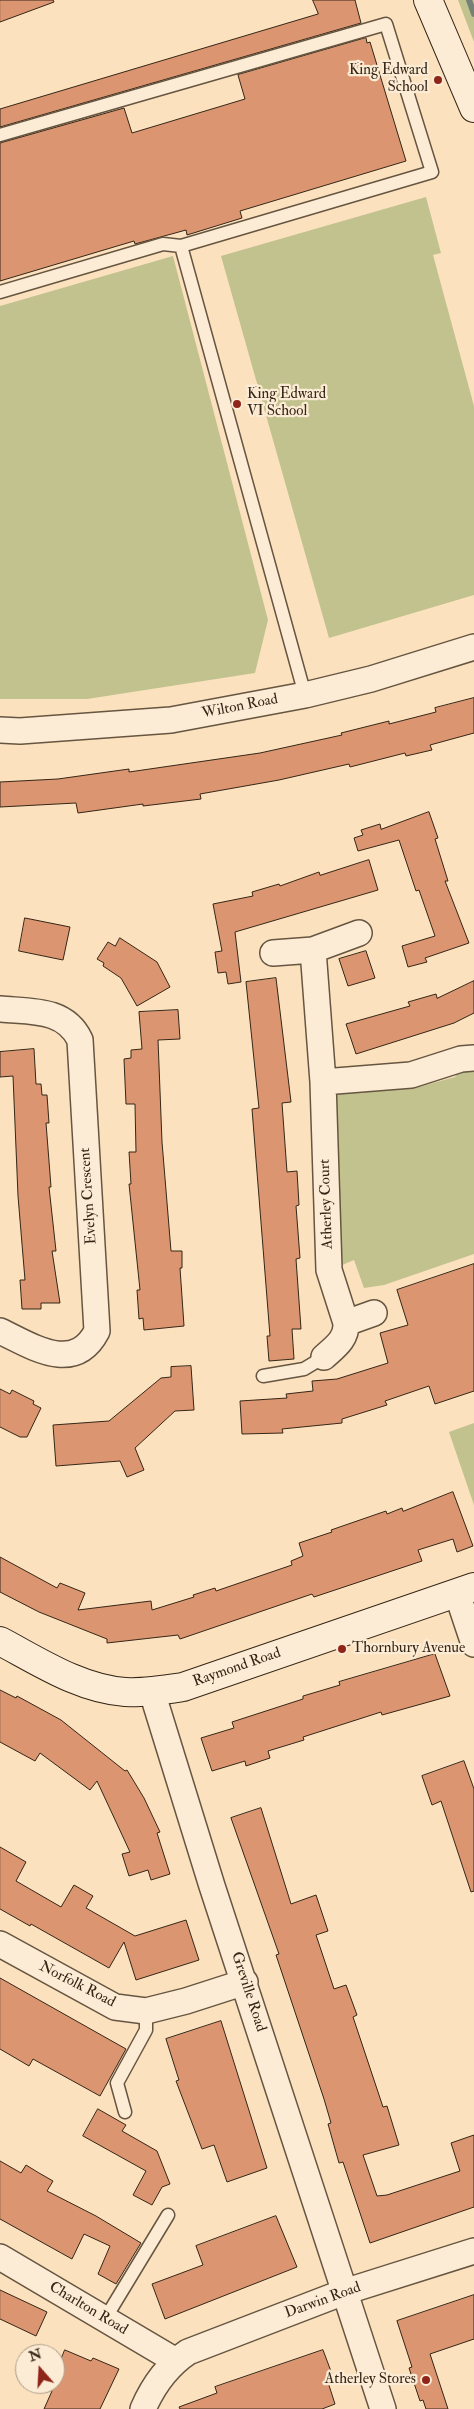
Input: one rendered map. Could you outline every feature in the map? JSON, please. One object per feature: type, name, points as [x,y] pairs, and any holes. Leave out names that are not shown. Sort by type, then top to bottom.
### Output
[{"type":"street","points":[[428,0],[474,108]]},
{"type":"street","name":"Wilton Road","points":[[0,730],[20,731],[170,720],[306,695],[371,679],[474,647]]},
{"type":"street","points":[[273,953],[313,950],[359,933]]},
{"type":"street","name":"Atherley Court","points":[[313,950],[323,1082],[328,1270],[346,1323]]},
{"type":"street","name":"Evelyn Crescent","points":[[0,1009],[48,1013],[62,1019],[74,1028],[80,1040],[97,1331],[91,1343],[78,1353],[60,1355],[45,1352],[0,1331]]},
{"type":"street","points":[[323,1082],[411,1074],[470,1054]]},
{"type":"street","points":[[324,1357],[341,1342],[347,1330],[346,1323],[374,1313]]},
{"type":"street","points":[[465,1590],[474,1644]]},
{"type":"street","name":"Raymond Road","points":[[0,1641],[73,1678],[93,1685],[124,1692],[152,1692],[183,1687],[465,1590]]},
{"type":"street","name":"Greville Road","points":[[152,1692],[212,1886],[383,2409]]},
{"type":"street","name":"Norfolk Road","points":[[0,1944],[115,2007],[146,2011],[186,2001],[244,1982]]},
{"type":"street","name":"Darwin Road","points":[[176,2360],[207,2344],[344,2292],[474,2250]]},
{"type":"street","name":"Charlton Road","points":[[0,2258],[176,2360]]},
{"type":"street","points":[[143,2409],[150,2394],[176,2360]]},
{"type":"lane","points":[[0,134],[386,24],[432,172],[181,246],[162,244],[0,292]]},
{"type":"lane","points":[[181,246],[306,695]]},
{"type":"lane","points":[[263,1376],[304,1369],[324,1357]]},
{"type":"lane","points":[[125,2112],[117,2083],[146,2030],[146,2011]]},
{"type":"lane","points":[[105,2319],[168,2215]]},
{"type":"green space","points":[[458,0],[474,0],[474,42]]},
{"type":"green space","points":[[426,197],[441,253],[433,255],[474,406],[474,595],[329,638],[221,256]]},
{"type":"green space","points":[[173,256],[268,620],[255,673],[87,699],[0,699],[0,306]]},
{"type":"green space","points":[[462,1066],[474,1066],[474,1254],[384,1285],[364,1288],[354,1260],[335,1268],[332,1214],[340,1205],[334,1102],[338,1091],[405,1083],[418,1087],[455,1077]]},
{"type":"green space","points":[[474,1423],[474,1505],[449,1432]]},
{"type":"building","points":[[0,0],[53,0],[54,2],[0,22]]},
{"type":"building","points":[[313,0],[355,0],[361,23],[0,127],[0,109],[318,14]]},
{"type":"building","points":[[366,38],[367,43],[370,42],[406,161],[240,211],[242,218],[187,235],[186,230],[135,244],[134,241],[0,281],[0,143],[124,108],[132,133],[245,99],[238,75]]},
{"type":"building","points":[[474,698],[474,733],[430,745],[432,750],[406,756],[405,753],[350,767],[349,764],[279,780],[200,794],[201,799],[143,806],[143,804],[78,813],[76,803],[0,807],[0,782],[58,779],[129,769],[129,772],[260,753],[342,735],[341,733],[389,721],[389,724],[436,712],[435,708]]},
{"type":"building","points":[[429,812],[438,838],[435,839],[448,881],[445,881],[469,943],[425,958],[427,962],[408,967],[402,946],[435,936],[419,890],[416,891],[399,840],[358,851],[354,838],[363,835],[361,830],[380,824],[381,829]]},
{"type":"building","points":[[369,860],[378,890],[235,932],[241,982],[228,984],[226,972],[218,973],[215,952],[222,951],[213,904],[253,896],[252,892],[279,884],[280,886],[319,872],[320,875]]},
{"type":"building","points":[[25,918],[70,927],[63,960],[19,951]]},
{"type":"building","points":[[120,938],[157,962],[170,987],[137,1006],[121,978],[103,966],[104,963],[97,959],[108,942],[115,946]]},
{"type":"building","points":[[366,951],[375,978],[348,986],[339,959]]},
{"type":"building","points":[[276,978],[291,1102],[282,1103],[287,1172],[297,1171],[299,1205],[296,1206],[300,1258],[296,1259],[301,1329],[292,1329],[294,1359],[269,1361],[267,1336],[270,1336],[252,1109],[259,1108],[246,982]]},
{"type":"building","points":[[474,981],[474,1013],[454,1023],[356,1054],[346,1024],[410,1006],[408,1002],[436,994],[437,998]]},
{"type":"building","points":[[178,1010],[180,1039],[158,1040],[162,1142],[171,1251],[182,1251],[182,1268],[180,1268],[184,1326],[144,1330],[143,1318],[139,1319],[137,1290],[140,1290],[129,1184],[131,1184],[129,1152],[136,1152],[135,1104],[126,1104],[124,1059],[131,1058],[131,1050],[142,1049],[139,1012]]},
{"type":"building","points":[[34,1049],[36,1084],[41,1084],[42,1095],[47,1095],[49,1123],[46,1123],[51,1187],[49,1187],[56,1251],[52,1251],[60,1303],[41,1303],[41,1309],[22,1309],[20,1280],[25,1280],[18,1196],[13,1076],[0,1077],[0,1052]]},
{"type":"building","points":[[474,1264],[474,1391],[435,1404],[429,1386],[385,1401],[387,1405],[342,1419],[342,1423],[282,1429],[283,1433],[242,1434],[240,1401],[287,1398],[286,1394],[313,1391],[312,1381],[337,1379],[388,1363],[380,1333],[408,1325],[397,1290]]},
{"type":"building","points":[[191,1366],[194,1410],[175,1411],[135,1448],[144,1470],[127,1477],[120,1461],[56,1466],[53,1425],[109,1421],[161,1378],[171,1377],[171,1367]]},
{"type":"building","points":[[0,1389],[10,1394],[12,1390],[34,1401],[33,1404],[41,1408],[27,1437],[20,1437],[0,1427]]},
{"type":"building","points":[[453,1492],[473,1546],[457,1552],[453,1539],[418,1550],[422,1561],[314,1597],[312,1594],[180,1639],[178,1635],[107,1643],[107,1639],[39,1612],[0,1592],[0,1557],[57,1588],[60,1583],[85,1593],[78,1610],[151,1601],[152,1610],[194,1597],[193,1595],[215,1588],[216,1591],[292,1565],[291,1561],[303,1556],[299,1543],[386,1511],[387,1514],[402,1508],[403,1511]]},
{"type":"building","points":[[435,1654],[450,1696],[382,1715],[381,1712],[303,1737],[304,1740],[268,1751],[270,1758],[246,1766],[245,1761],[212,1771],[201,1738],[234,1728],[232,1722],[303,1699],[303,1696],[340,1685],[339,1682]]},
{"type":"building","points":[[0,1690],[16,1698],[17,1696],[61,1720],[125,1771],[127,1770],[144,1798],[160,1832],[157,1833],[170,1874],[151,1880],[148,1870],[129,1876],[122,1854],[130,1852],[97,1781],[90,1790],[40,1753],[35,1761],[0,1742]]},
{"type":"building","points":[[464,1761],[474,1789],[474,1891],[471,1892],[441,1801],[432,1805],[422,1776]]},
{"type":"building","points":[[261,1808],[291,1904],[316,1895],[328,1931],[316,1935],[334,1989],[346,1985],[357,2015],[353,2017],[383,2107],[387,2106],[399,2145],[363,2155],[377,2196],[387,2195],[460,2171],[451,2143],[474,2135],[474,2207],[370,2243],[343,2162],[339,2163],[328,2124],[331,2123],[276,1955],[279,1954],[231,1818]]},
{"type":"building","points":[[0,1847],[26,1862],[16,1881],[61,1907],[74,1885],[93,1896],[86,1908],[135,1936],[186,1920],[199,1960],[136,1980],[124,1942],[109,1968],[31,1924],[30,1926],[0,1909]]},
{"type":"building","points":[[0,1978],[126,2049],[100,2096],[33,2059],[29,2066],[0,2049]]},
{"type":"building","points":[[221,2021],[267,2168],[227,2182],[214,2145],[202,2149],[176,2081],[179,2080],[166,2039]]},
{"type":"building","points":[[98,2109],[126,2125],[122,2131],[157,2151],[170,2184],[162,2187],[152,2205],[133,2195],[146,2171],[83,2136]]},
{"type":"building","points":[[0,2161],[21,2173],[26,2165],[53,2181],[47,2191],[96,2216],[141,2243],[116,2284],[98,2274],[110,2246],[84,2234],[72,2259],[0,2219]]},
{"type":"building","points":[[276,2216],[297,2267],[165,2319],[152,2284],[203,2265],[196,2246]]},
{"type":"building","points":[[0,2290],[47,2312],[36,2336],[0,2319]]},
{"type":"building","points":[[474,2295],[474,2339],[430,2354],[448,2409],[426,2409],[423,2400],[420,2401],[409,2368],[412,2367],[397,2321]]},
{"type":"building","points":[[65,2350],[91,2361],[93,2358],[119,2369],[100,2409],[44,2409],[51,2394],[65,2394]]},
{"type":"building","points":[[323,2350],[332,2374],[326,2376],[335,2404],[322,2409],[180,2409],[179,2407],[217,2393],[215,2387]]},
{"type":"waterway","points":[[469,0],[474,14]]},
{"type":"place","name":"King Edward School","points":[[438,80]]},
{"type":"place","name":"King Edward VI School","points":[[237,404]]},
{"type":"place","name":"Thornbury Avenue","points":[[342,1649]]},
{"type":"place","name":"Atherley Stores","points":[[426,2380]]}]
